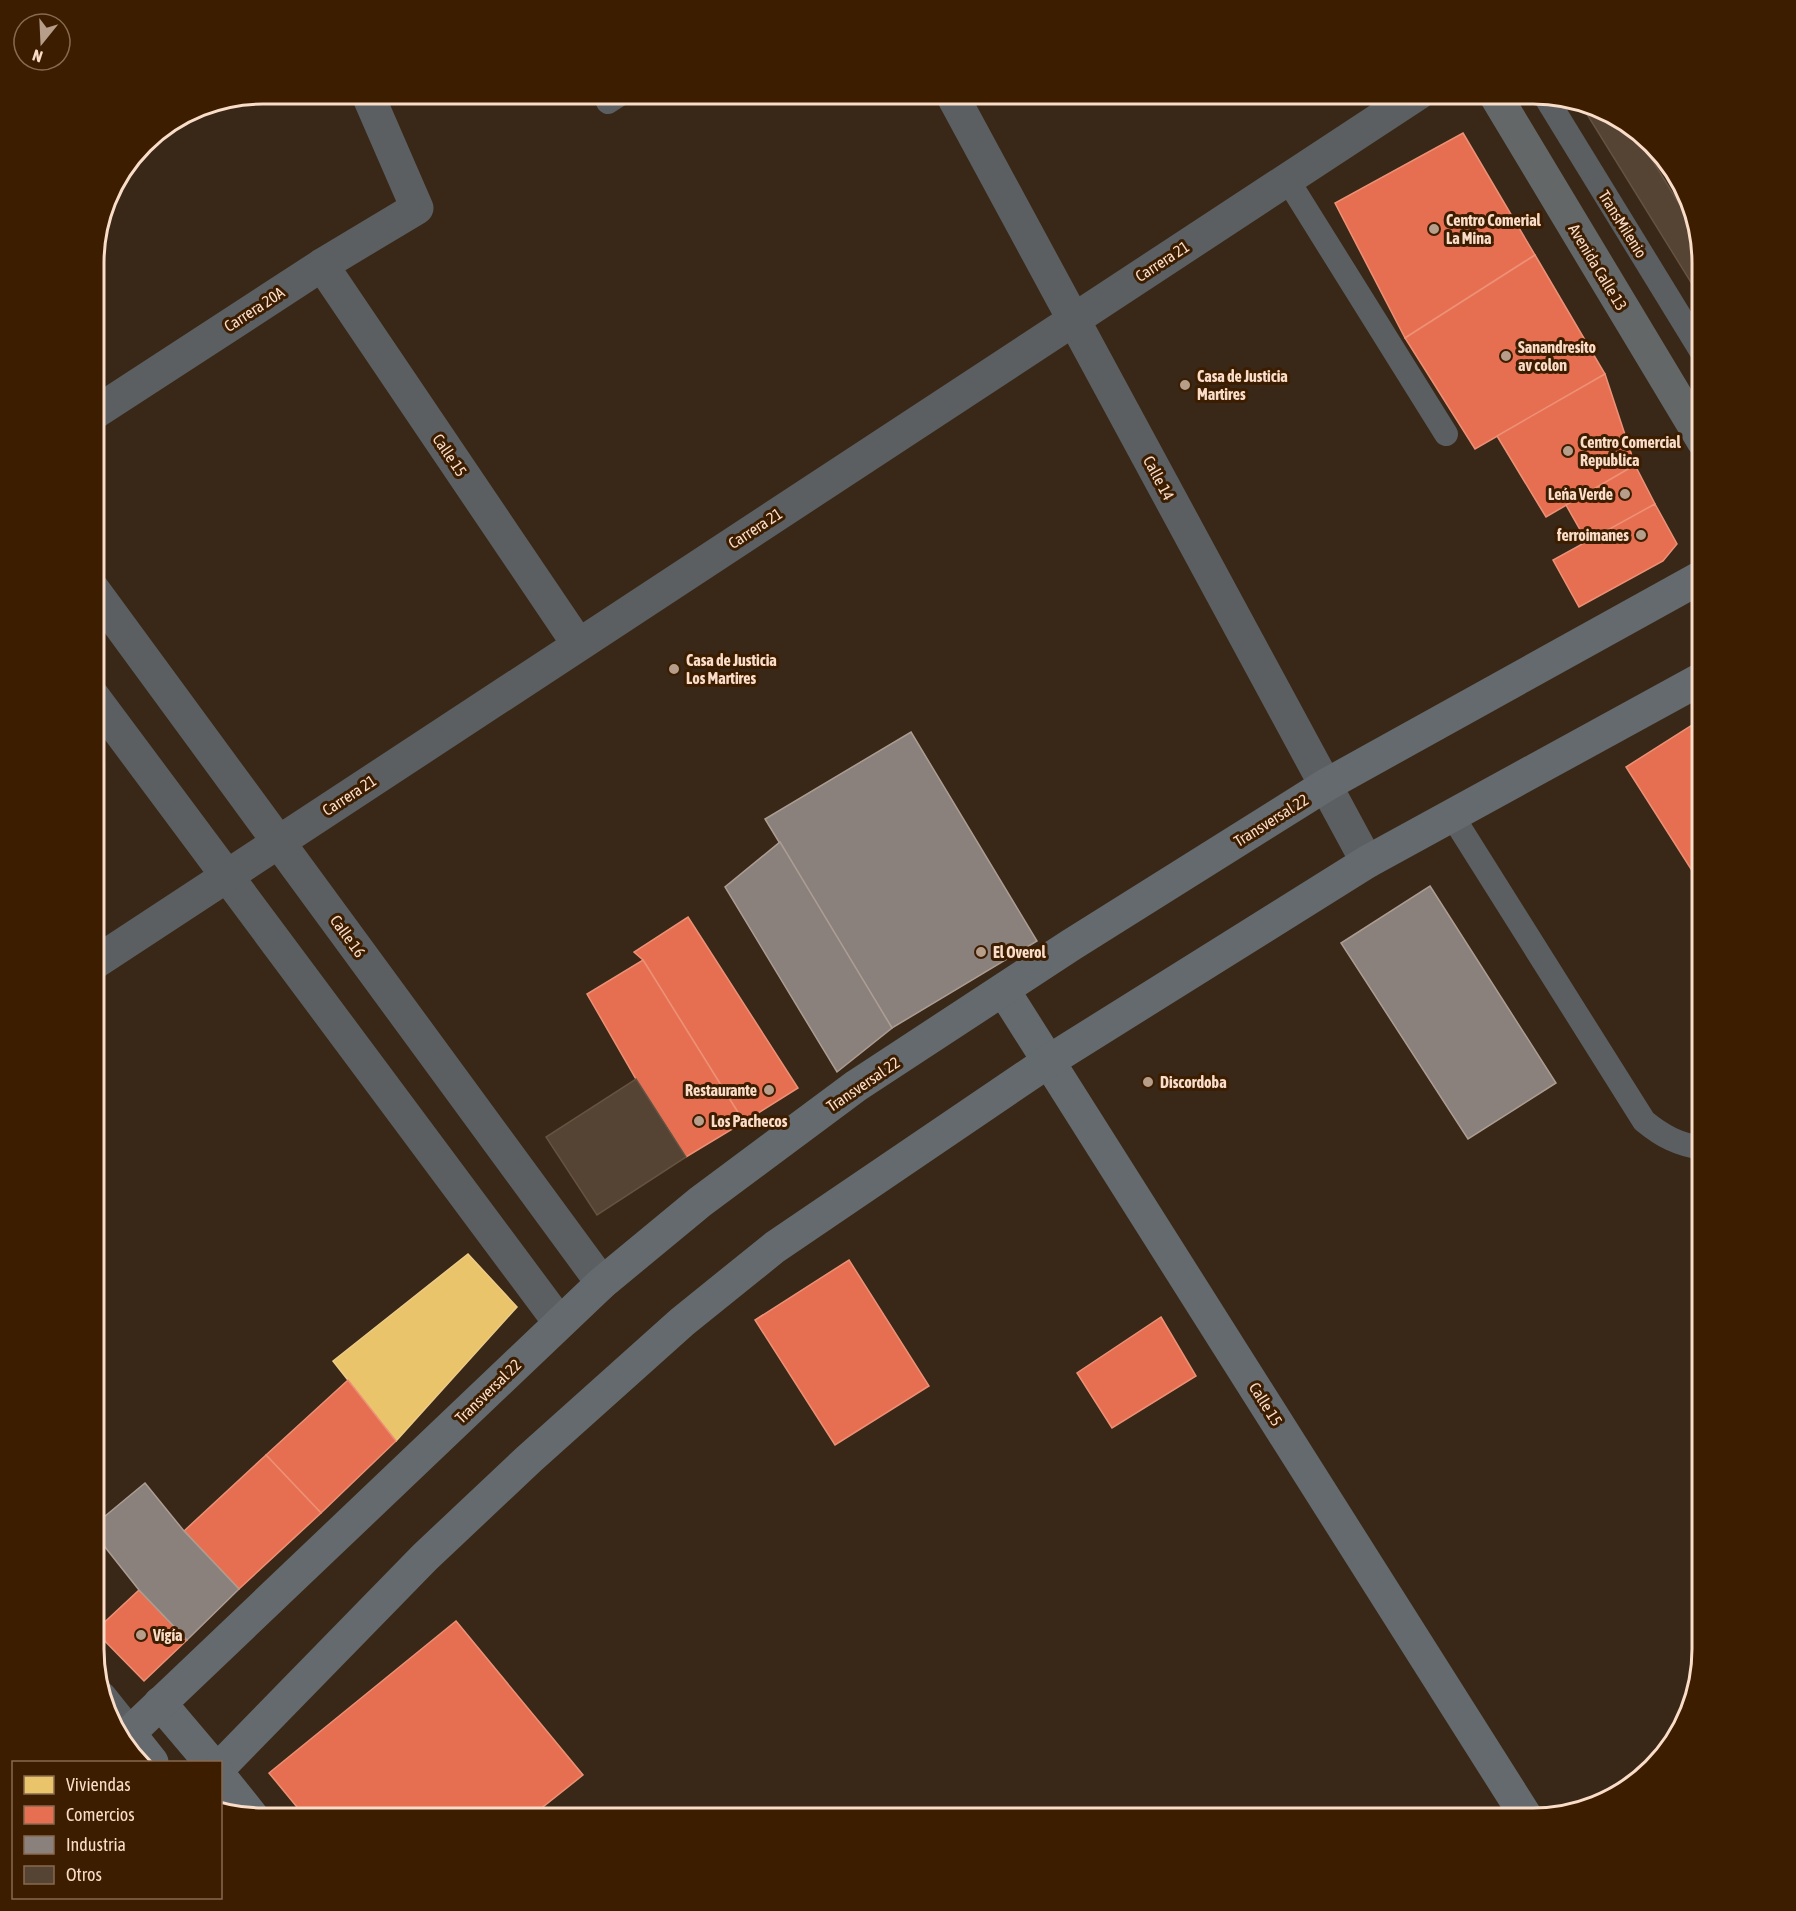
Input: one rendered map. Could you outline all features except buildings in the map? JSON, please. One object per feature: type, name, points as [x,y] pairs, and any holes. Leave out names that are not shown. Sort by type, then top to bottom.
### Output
[{"type":"main road","name":"Avenida Calle 13","points":[[1501,104],[1692,423]]},
{"type":"street","name":"Carrera 20A","points":[[104,407],[322,265],[417,208],[371,103]]},
{"type":"street","name":"Calle 14","points":[[957,104],[1367,862]]},
{"type":"street","name":"Carrera 21","points":[[104,957],[1402,104]]},
{"type":"street","name":"Calle 15","points":[[322,265],[578,644]]},
{"type":"street","name":"Transversal 22","points":[[129,1734],[602,1283],[700,1202],[856,1086],[1326,785],[1692,582]]},
{"type":"street","name":"Calle 16","points":[[104,604],[602,1283]]},
{"type":"street","points":[[222,1765],[425,1557],[529,1459],[682,1322],[775,1247],[1049,1061],[1367,862],[1692,684]]},
{"type":"street","points":[[104,711],[559,1322]]},
{"type":"street","name":"Calle 15","points":[[1004,991],[1521,1808]]},
{"type":"street","points":[[160,1703],[209,1761]]},
{"type":"street","points":[[222,1778],[244,1806]]},
{"type":"lane","name":"TransMilenio","points":[[1551,105],[1692,336]]},
{"type":"lane","points":[[1287,179],[1446,434]]},
{"type":"lane","points":[[1451,814],[1644,1121],[1662,1136],[1692,1146]]},
{"type":"place","name":"Centro Comerial La Mina","points":[[1434,229]]},
{"type":"place","name":"Sanandresito av colon","points":[[1506,356]]},
{"type":"place","name":"Casa de Justicia Martires","points":[[1185,385]]},
{"type":"place","name":"Centro Comercial Republica","points":[[1568,451]]},
{"type":"place","name":"Leńa Verde","points":[[1625,494]]},
{"type":"place","name":"ferroimanes","points":[[1641,535]]},
{"type":"place","name":"Casa de Justicia Los Martires","points":[[674,669]]},
{"type":"place","name":"El Overol","points":[[981,952]]},
{"type":"place","name":"Discordoba","points":[[1148,1082]]},
{"type":"place","name":"Restaurante","points":[[769,1090]]},
{"type":"place","name":"Los Pachecos","points":[[699,1121]]},
{"type":"place","name":"Vígía","points":[[141,1635]]}]
